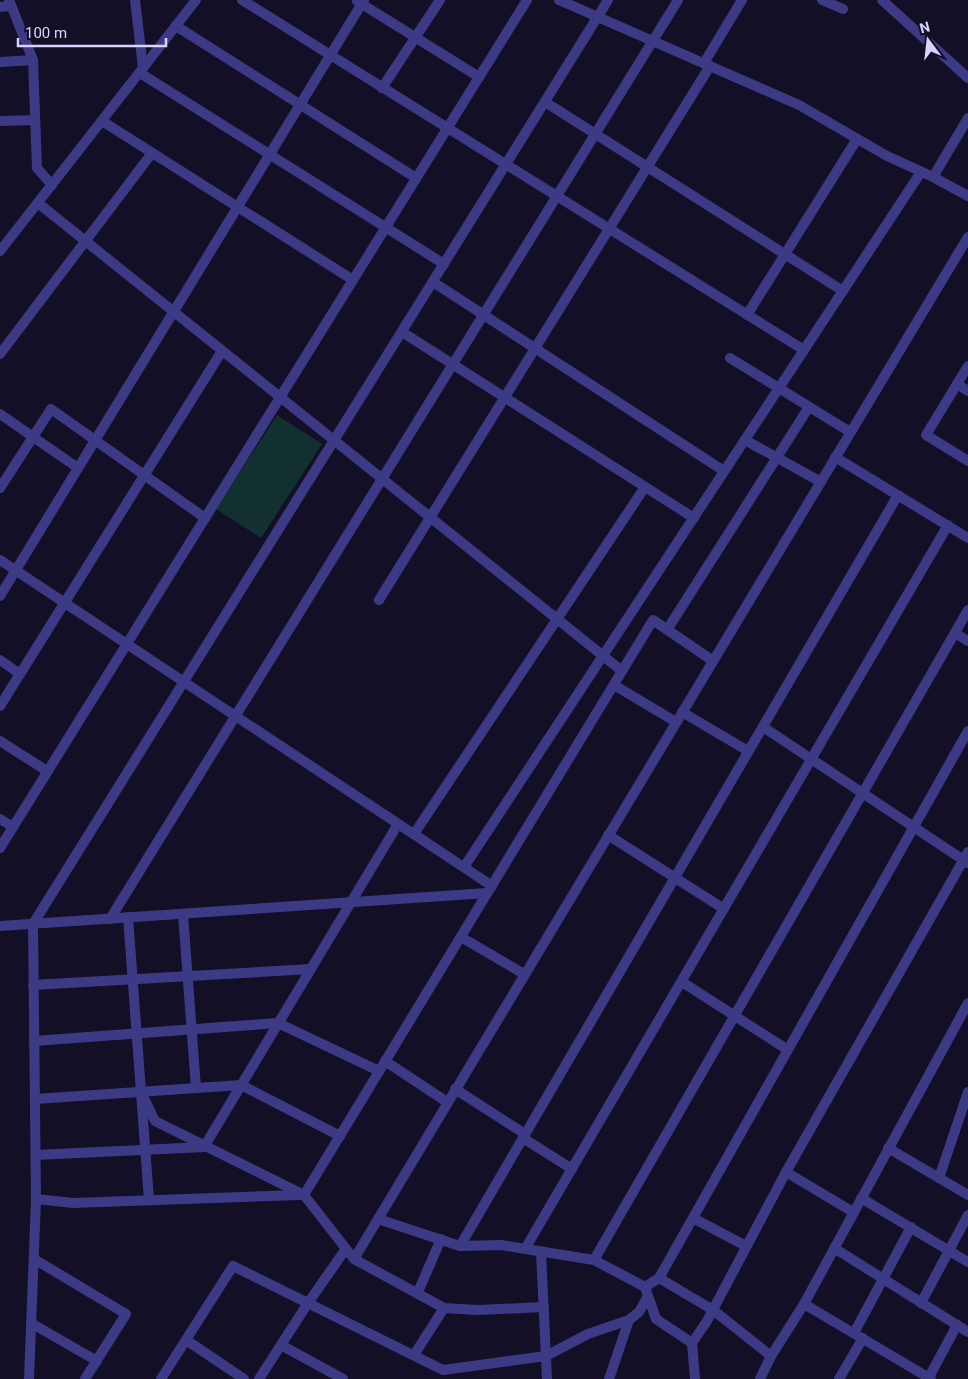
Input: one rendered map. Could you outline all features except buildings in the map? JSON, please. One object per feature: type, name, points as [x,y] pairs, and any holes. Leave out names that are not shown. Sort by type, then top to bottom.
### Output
[{"type":"street","points":[[135,0],[142,70]]},
{"type":"street","points":[[2,246],[38,203],[196,0]]},
{"type":"street","points":[[242,0],[804,350]]},
{"type":"street","points":[[382,88],[440,0]]},
{"type":"street","points":[[0,848],[527,0]]},
{"type":"street","points":[[559,0],[799,105],[886,156],[933,177],[968,196]]},
{"type":"street","points":[[29,1379],[36,1199],[33,924],[608,0]]},
{"type":"street","points":[[110,919],[678,0]]},
{"type":"street","points":[[379,600],[648,167],[742,0]]},
{"type":"street","points":[[822,0],[843,9]]},
{"type":"street","points":[[882,0],[968,78]]},
{"type":"street","points":[[0,596],[300,105],[360,1],[479,77]]},
{"type":"street","points":[[6,4],[33,60],[36,168],[52,185]]},
{"type":"street","points":[[176,26],[416,178]]},
{"type":"street","points":[[0,62],[33,60]]},
{"type":"street","points":[[142,70],[444,264]]},
{"type":"street","points":[[545,102],[843,290]]},
{"type":"street","points":[[933,177],[968,118]]},
{"type":"street","points":[[0,121],[35,120]]},
{"type":"street","points":[[102,121],[353,280]]},
{"type":"street","points":[[747,315],[857,139]]},
{"type":"street","points":[[0,354],[152,153]]},
{"type":"street","points":[[464,867],[921,172]]},
{"type":"street","points":[[38,203],[622,671]]},
{"type":"street","points":[[354,1259],[968,237]]},
{"type":"street","points":[[433,282],[724,471]]},
{"type":"street","points":[[402,332],[694,518]]},
{"type":"street","points":[[0,706],[222,351]]},
{"type":"street","points":[[730,358],[850,432]]},
{"type":"street","points":[[968,366],[926,435],[968,461]]},
{"type":"street","points":[[957,384],[968,391]]},
{"type":"street","points":[[667,630],[809,407]]},
{"type":"street","points":[[0,488],[51,409],[205,518]]},
{"type":"street","points":[[0,414],[78,468]]},
{"type":"street","points":[[745,440],[821,482]]},
{"type":"street","points":[[836,457],[968,538]]},
{"type":"street","points":[[414,834],[645,487]]},
{"type":"street","points":[[460,1246],[898,495]]},
{"type":"street","points":[[526,1249],[948,526]]},
{"type":"street","points":[[0,560],[464,867],[490,890]]},
{"type":"street","points":[[594,1260],[968,610]]},
{"type":"street","points":[[304,1195],[653,620],[713,661]]},
{"type":"street","points":[[955,633],[968,641]]},
{"type":"street","points":[[0,660],[20,674]]},
{"type":"street","points":[[614,685],[676,722]]},
{"type":"street","points":[[682,712],[748,751]]},
{"type":"street","points":[[695,1379],[692,1343],[713,1310],[786,1172],[966,859],[914,828],[763,726]]},
{"type":"street","points":[[162,1379],[233,1266],[443,1370],[546,1356],[588,1334],[629,1320],[639,1312],[646,1292],[659,1278],[968,731]]},
{"type":"street","points":[[0,740],[48,771]]},
{"type":"street","points":[[0,819],[13,827]]},
{"type":"street","points":[[204,1147],[398,824]]},
{"type":"street","points":[[608,835],[724,909]]},
{"type":"street","points":[[0,926],[351,902],[490,890]]},
{"type":"street","points":[[183,914],[196,1088]]},
{"type":"street","points":[[128,917],[149,1200]]},
{"type":"street","points":[[461,937],[524,974]]},
{"type":"street","points":[[33,985],[311,969]]},
{"type":"street","points":[[682,982],[788,1050]]},
{"type":"street","points":[[760,1379],[771,1356],[804,1304],[968,1003]]},
{"type":"street","points":[[34,1041],[278,1023],[379,1071]]},
{"type":"street","points":[[385,1061],[448,1102]]},
{"type":"street","points":[[35,1099],[241,1085],[340,1136]]},
{"type":"street","points":[[456,1089],[572,1169]]},
{"type":"street","points":[[141,1092],[155,1121],[304,1195],[345,1250],[354,1259],[418,1292],[444,1308],[478,1310],[544,1307]]},
{"type":"street","points":[[939,1178],[968,1092]]},
{"type":"street","points":[[36,1156],[204,1147]]},
{"type":"street","points":[[888,1148],[968,1195]]},
{"type":"street","points":[[786,1172],[853,1212]]},
{"type":"street","points":[[36,1199],[72,1202],[304,1195]]},
{"type":"street","points":[[861,1198],[968,1262]]},
{"type":"street","points":[[921,1303],[968,1215]]},
{"type":"street","points":[[378,1218],[460,1246],[501,1246],[594,1260],[646,1292],[656,1319]]},
{"type":"street","points":[[693,1218],[746,1246]]},
{"type":"street","points":[[839,1379],[883,1279],[911,1228]]},
{"type":"street","points":[[418,1292],[441,1239]]},
{"type":"street","points":[[834,1248],[968,1332]]},
{"type":"street","points":[[259,1379],[345,1250]]},
{"type":"street","points":[[541,1252],[547,1379]]},
{"type":"street","points":[[34,1259],[126,1314],[85,1379]]},
{"type":"street","points":[[659,1278],[713,1310],[771,1356]]},
{"type":"street","points":[[804,1304],[929,1378],[957,1325]]},
{"type":"street","points":[[414,1355],[444,1308]]},
{"type":"street","points":[[639,1312],[656,1319],[692,1343]]},
{"type":"street","points":[[608,1379],[629,1320]]},
{"type":"street","points":[[31,1323],[97,1361]]},
{"type":"street","points":[[186,1340],[243,1379]]},
{"type":"street","points":[[281,1345],[326,1375],[343,1379]]},
{"type":"green space","points":[[277,415],[322,444],[261,538],[216,509]]}]
